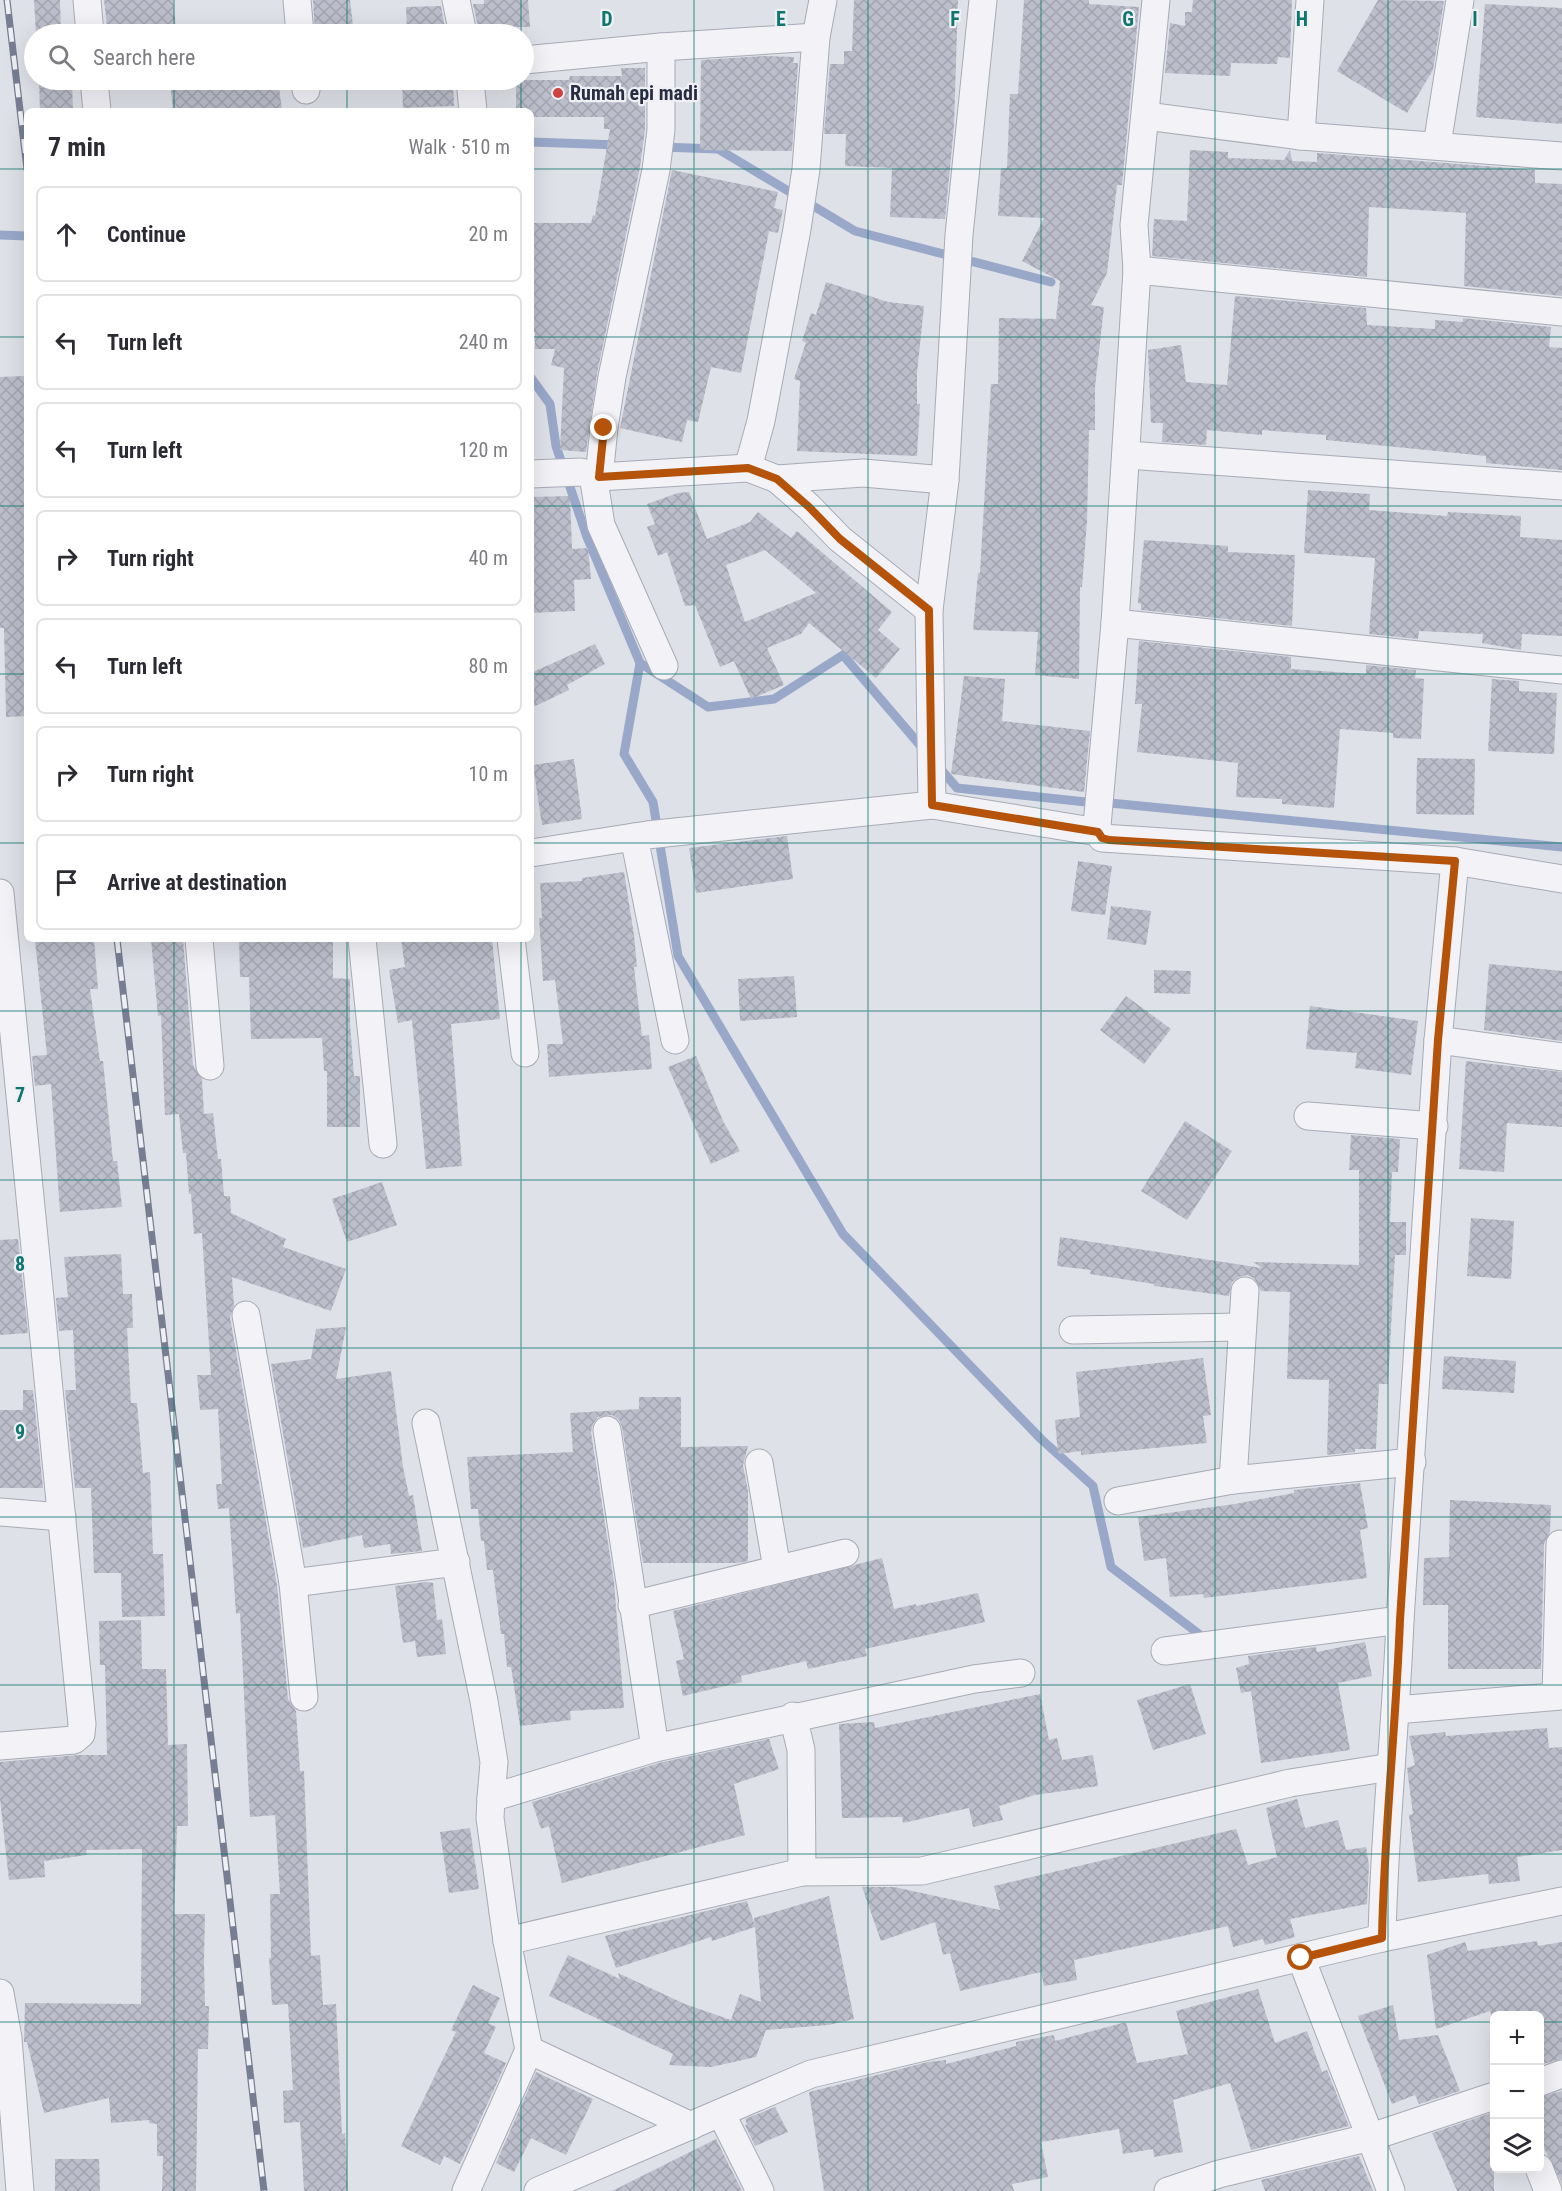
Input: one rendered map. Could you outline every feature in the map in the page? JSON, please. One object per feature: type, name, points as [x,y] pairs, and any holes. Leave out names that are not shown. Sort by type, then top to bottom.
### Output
[{"type":"street","points":[[87,0],[89,24]]},
{"type":"street","points":[[297,0],[299,24]]},
{"type":"street","points":[[456,0],[460,24]]},
{"type":"street","points":[[748,468],[760,421],[806,169],[816,38],[823,0]]},
{"type":"street","points":[[932,805],[929,610],[945,480],[959,235],[983,0]]},
{"type":"street","points":[[1156,0],[1134,225],[1137,270],[1127,455],[1098,832],[1102,838],[1109,840],[1455,861],[1562,879]]},
{"type":"street","points":[[1301,136],[1310,0]]},
{"type":"street","points":[[1437,145],[1460,0]]},
{"type":"street","points":[[534,59],[661,47],[816,38]]},
{"type":"street","points":[[572,474],[604,428],[612,377],[656,170],[661,130],[661,47]]},
{"type":"street","points":[[95,90],[97,108]]},
{"type":"street","points":[[471,90],[473,108]]},
{"type":"street","points":[[1146,116],[1301,136],[1562,156]]},
{"type":"street","points":[[1137,270],[1562,312]]},
{"type":"street","points":[[1127,455],[1562,486]]},
{"type":"street","points":[[572,474],[748,468],[777,479],[840,539],[929,610]]},
{"type":"street","points":[[777,479],[863,473],[945,480]]},
{"type":"street","points":[[572,474],[601,525],[664,666]]},
{"type":"street","points":[[1115,623],[1562,670]]},
{"type":"street","points":[[534,853],[650,835],[932,805],[1098,832]]},
{"type":"street","points":[[650,835],[675,1040]]},
{"type":"street","points":[[1382,1938],[1384,1848],[1396,1710],[1438,1040],[1455,861]]},
{"type":"street","points":[[0,893],[62,1517],[81,1734],[74,1740],[0,1746]]},
{"type":"street","points":[[199,942],[210,1066]]},
{"type":"street","points":[[362,942],[383,1144]]},
{"type":"street","points":[[511,942],[525,1053]]},
{"type":"street","points":[[1438,1040],[1562,1057]]},
{"type":"street","points":[[1308,1116],[1434,1126]]},
{"type":"street","points":[[1233,1480],[1245,1291]]},
{"type":"street","points":[[246,1315],[293,1583],[304,1697]]},
{"type":"street","points":[[1073,1330],[1241,1327]]},
{"type":"street","points":[[426,1423],[456,1562],[494,1762],[490,1818],[507,1941],[528,2050],[466,2191]]},
{"type":"street","points":[[607,1430],[655,1748]]},
{"type":"street","points":[[759,1462],[777,1569]]},
{"type":"street","points":[[1118,1501],[1233,1480],[1412,1462]]},
{"type":"street","points":[[0,1512],[62,1517]]},
{"type":"street","points":[[1396,1710],[1559,1696],[1560,1544]]},
{"type":"street","points":[[632,1605],[845,1553]]},
{"type":"street","points":[[293,1583],[456,1562]]},
{"type":"street","points":[[1186,1648],[1400,1620]]},
{"type":"street","points":[[491,1798],[655,1748],[793,1716],[974,1679],[1021,1673]]},
{"type":"street","points":[[793,1716],[801,1750],[801,1872]]},
{"type":"street","points":[[507,1941],[801,1872],[922,1871],[1290,1783],[1391,1767]]},
{"type":"street","points":[[538,2191],[811,2074],[1382,1938],[1562,1900]]},
{"type":"street","points":[[1301,1958],[1390,2191]]},
{"type":"street","points":[[0,1994],[8,2038],[20,2191]]},
{"type":"street","points":[[528,2050],[691,2126]]},
{"type":"street","points":[[1544,2080],[1562,2074]]},
{"type":"street","points":[[1168,2191],[1223,2183],[1490,2097]]},
{"type":"street","points":[[721,2113],[760,2191]]},
{"type":"street","points":[[1541,2173],[1548,2191]]},
{"type":"building","points":[[34,0],[60,0],[61,24],[35,24]]},
{"type":"building","points":[[104,0],[173,0],[176,24],[107,24]]},
{"type":"building","points":[[313,0],[350,0],[353,24],[314,24]]},
{"type":"building","points":[[484,0],[528,0],[530,24],[477,24],[473,4],[484,4]]},
{"type":"building","points":[[854,0],[958,0],[954,126],[945,219],[890,217],[892,168],[845,166],[846,134],[824,134],[830,64],[844,64],[844,51],[852,51]]},
{"type":"building","points":[[1024,0],[1089,0],[1089,4],[1139,7],[1122,185],[1117,185],[1107,273],[1091,305],[1104,307],[1095,387],[1095,430],[1089,430],[1087,521],[1082,587],[1080,587],[1079,679],[1035,675],[1038,632],[973,630],[978,573],[980,573],[991,384],[998,384],[999,318],[1056,319],[1060,281],[1022,261],[1044,218],[998,216],[1001,168],[1007,168],[1010,94],[1018,94]]},
{"type":"building","points":[[1193,0],[1292,0],[1290,58],[1278,57],[1277,64],[1231,63],[1230,76],[1165,73],[1170,23],[1185,26],[1185,12],[1192,12]]},
{"type":"building","points":[[1378,0],[1444,1],[1433,70],[1407,113],[1337,71]]},
{"type":"building","points":[[1485,4],[1562,8],[1562,124],[1476,117]]},
{"type":"building","points":[[441,6],[444,24],[407,24],[406,7]]},
{"type":"building","points":[[766,56],[794,57],[793,63],[798,63],[792,151],[700,150],[701,60]]},
{"type":"building","points":[[621,68],[645,68],[645,129],[640,167],[597,374],[586,452],[560,450],[564,368],[551,365],[555,349],[535,349],[534,223],[591,223],[593,215],[595,216],[610,129],[604,129],[604,117],[534,117],[534,108],[516,108],[516,90],[534,90],[534,80],[569,80],[570,76],[622,76]]},
{"type":"building","points":[[39,90],[72,90],[73,108],[40,108]]},
{"type":"building","points":[[171,90],[279,90],[282,108],[173,108]]},
{"type":"building","points":[[402,90],[453,90],[454,106],[403,108]]},
{"type":"building","points":[[1190,150],[1228,152],[1228,158],[1284,160],[1290,150],[1292,161],[1317,162],[1317,153],[1535,170],[1535,183],[1562,184],[1562,296],[1464,286],[1466,213],[1369,207],[1367,277],[1152,256],[1154,219],[1187,221]]},
{"type":"building","points":[[672,170],[778,192],[774,208],[783,210],[778,233],[769,231],[741,373],[711,367],[698,422],[687,420],[682,442],[620,428]]},
{"type":"building","points":[[826,282],[888,302],[924,306],[917,373],[917,404],[920,404],[917,456],[797,451],[800,381],[794,379],[806,342],[802,341],[811,313],[816,315]]},
{"type":"building","points":[[1235,296],[1366,308],[1367,325],[1435,329],[1435,320],[1463,322],[1463,318],[1551,327],[1549,347],[1562,348],[1562,470],[1486,463],[1486,456],[1326,440],[1326,435],[1262,430],[1262,435],[1207,430],[1206,445],[1162,442],[1163,423],[1151,423],[1148,350],[1181,345],[1186,382],[1227,385]]},
{"type":"building","points":[[24,376],[24,716],[6,717],[4,628],[0,628],[0,377]]},
{"type":"building","points":[[1308,490],[1370,494],[1369,510],[1447,516],[1448,512],[1521,516],[1520,537],[1562,540],[1562,636],[1522,634],[1521,650],[1482,643],[1483,634],[1419,631],[1418,639],[1369,634],[1375,558],[1304,553]]},
{"type":"building","points":[[689,492],[707,539],[750,522],[758,512],[791,538],[797,531],[892,612],[878,630],[900,649],[876,678],[809,623],[801,634],[767,648],[784,685],[751,699],[734,661],[720,667],[695,605],[685,606],[667,552],[658,556],[647,527],[655,524],[647,504],[678,493]],"holes":[[[765,550],[816,593],[745,622],[726,565]]]},
{"type":"building","points":[[570,496],[572,549],[588,548],[591,579],[574,580],[575,611],[534,613],[534,497]]},
{"type":"building","points":[[1144,540],[1228,546],[1228,552],[1295,555],[1292,626],[1141,610],[1141,604],[1138,603]]},
{"type":"building","points":[[1139,641],[1291,657],[1291,669],[1366,674],[1366,665],[1416,670],[1415,678],[1424,679],[1421,739],[1393,738],[1393,733],[1340,729],[1334,808],[1282,804],[1282,799],[1236,797],[1238,763],[1137,752],[1142,704],[1135,704]]},
{"type":"building","points":[[595,644],[605,664],[567,685],[569,690],[534,707],[534,672]]},
{"type":"building","points":[[964,676],[1005,679],[1002,721],[1090,731],[1084,792],[951,774]]},
{"type":"building","points":[[1492,679],[1519,681],[1519,691],[1557,693],[1554,754],[1488,751]]},
{"type":"building","points":[[1417,758],[1475,759],[1474,815],[1416,814]]},
{"type":"building","points":[[574,759],[582,819],[542,825],[534,765]]},
{"type":"building","points":[[787,836],[793,879],[696,893],[689,848]]},
{"type":"building","points":[[1078,861],[1112,866],[1105,915],[1071,911]]},
{"type":"building","points":[[624,872],[634,935],[637,967],[634,967],[642,1036],[649,1035],[652,1069],[549,1077],[547,1044],[563,1044],[555,980],[543,981],[539,918],[542,918],[540,883],[582,881],[582,878]]},
{"type":"building","points":[[1111,906],[1151,911],[1146,945],[1107,939]]},
{"type":"building","points":[[35,942],[94,942],[98,989],[90,989],[100,1061],[103,1061],[113,1161],[117,1161],[122,1207],[60,1212],[51,1084],[35,1086],[32,1056],[47,1055]]},
{"type":"building","points":[[151,942],[183,942],[193,1065],[202,1079],[204,1114],[213,1113],[218,1159],[221,1159],[224,1196],[230,1196],[231,1213],[286,1239],[283,1247],[346,1269],[331,1311],[232,1277],[234,1306],[230,1317],[277,1585],[288,1699],[296,1711],[300,1771],[304,1771],[311,1956],[320,1955],[323,2005],[336,2004],[342,2134],[345,2133],[348,2191],[304,2191],[300,2122],[284,2123],[283,2091],[293,2090],[288,2004],[272,2005],[269,1958],[271,1958],[270,1894],[280,1894],[275,1815],[250,1817],[240,1613],[236,1614],[229,1508],[218,1509],[216,1484],[222,1484],[218,1409],[200,1410],[197,1375],[211,1375],[202,1233],[194,1234],[186,1153],[183,1153],[179,1114],[165,1115],[161,1015],[158,1016]]},
{"type":"building","points":[[239,942],[333,942],[333,978],[350,979],[350,1023],[354,1076],[360,1076],[360,1127],[327,1127],[327,1071],[324,1071],[322,1038],[251,1039],[249,977],[240,977]]},
{"type":"building","points":[[401,942],[492,942],[500,1019],[451,1024],[462,1166],[426,1169],[412,1020],[398,1023],[389,970],[405,967]]},
{"type":"building","points":[[1489,964],[1562,971],[1562,1041],[1484,1030]]},
{"type":"building","points":[[1154,970],[1191,971],[1190,994],[1154,993]]},
{"type":"building","points":[[794,976],[797,1017],[740,1021],[738,979]]},
{"type":"building","points":[[1126,996],[1171,1029],[1144,1064],[1100,1030]]},
{"type":"building","points":[[1310,1006],[1418,1021],[1411,1075],[1355,1068],[1357,1053],[1306,1049]]},
{"type":"building","points":[[696,1056],[723,1121],[740,1151],[711,1164],[668,1067]]},
{"type":"building","points":[[1466,1061],[1562,1072],[1562,1127],[1507,1123],[1504,1172],[1459,1169]]},
{"type":"building","points":[[1185,1121],[1232,1151],[1187,1220],[1141,1191]]},
{"type":"building","points":[[1351,1135],[1400,1139],[1398,1172],[1392,1172],[1390,1222],[1406,1222],[1406,1255],[1395,1255],[1388,1384],[1379,1384],[1376,1449],[1355,1449],[1355,1452],[1327,1455],[1329,1380],[1287,1379],[1290,1292],[1261,1291],[1254,1278],[1247,1275],[1232,1282],[1229,1296],[1154,1286],[1154,1284],[1090,1274],[1091,1270],[1057,1266],[1060,1237],[1262,1268],[1253,1262],[1359,1265],[1359,1170],[1349,1170]]},
{"type":"building","points":[[382,1182],[397,1225],[347,1242],[332,1199]]},
{"type":"building","points":[[1471,1218],[1514,1221],[1511,1279],[1467,1276]]},
{"type":"building","points":[[18,1239],[28,1333],[0,1335],[0,1240]]},
{"type":"building","points":[[121,1254],[123,1294],[132,1294],[133,1328],[127,1328],[131,1403],[137,1403],[143,1473],[150,1472],[153,1554],[163,1554],[165,1616],[122,1617],[121,1573],[94,1573],[91,1488],[75,1488],[65,1390],[76,1390],[73,1330],[59,1331],[56,1298],[68,1297],[64,1257]]},
{"type":"building","points":[[346,1327],[336,1379],[391,1371],[403,1467],[409,1496],[413,1495],[422,1551],[391,1554],[390,1544],[364,1548],[362,1535],[303,1548],[271,1364],[311,1359],[316,1329]]},
{"type":"building","points":[[1444,1356],[1516,1361],[1514,1393],[1442,1389]]},
{"type":"building","points":[[1203,1358],[1211,1415],[1203,1416],[1207,1443],[1081,1455],[1081,1451],[1058,1454],[1055,1420],[1080,1417],[1076,1372]]},
{"type":"building","points":[[23,1390],[33,1390],[43,1488],[0,1488],[0,1410],[23,1410]]},
{"type":"building","points":[[639,1397],[681,1397],[681,1447],[748,1446],[743,1465],[748,1491],[748,1561],[643,1563],[622,1427],[619,1420],[612,1415],[598,1417],[591,1432],[614,1582],[624,1708],[570,1711],[571,1720],[520,1726],[511,1667],[507,1667],[504,1634],[501,1634],[493,1570],[487,1570],[478,1509],[471,1509],[467,1457],[573,1452],[570,1413],[639,1409]]},
{"type":"building","points":[[1360,1483],[1368,1528],[1360,1530],[1367,1578],[1204,1598],[1203,1594],[1170,1597],[1166,1558],[1144,1561],[1138,1517],[1235,1504],[1294,1493],[1294,1490]]},
{"type":"building","points":[[1450,1500],[1551,1505],[1550,1532],[1544,1544],[1541,1669],[1448,1669],[1448,1605],[1423,1605],[1424,1558],[1449,1557]]},
{"type":"building","points":[[882,1558],[894,1609],[978,1593],[985,1622],[865,1649],[867,1656],[808,1669],[806,1661],[741,1676],[742,1682],[683,1696],[676,1661],[684,1659],[673,1611]]},
{"type":"building","points":[[433,1583],[437,1620],[442,1619],[446,1654],[417,1657],[415,1641],[403,1643],[395,1586]]},
{"type":"building","points":[[141,1620],[142,1669],[166,1669],[168,1745],[187,1744],[188,1826],[177,1826],[174,1914],[205,1914],[205,2006],[209,2006],[208,2049],[198,2049],[196,2191],[162,2191],[163,2156],[157,2156],[157,2124],[149,2123],[149,2120],[111,2123],[109,2098],[44,2113],[27,2042],[24,2042],[25,2003],[141,2004],[142,1849],[86,1850],[87,1855],[44,1861],[45,1877],[9,1880],[0,1799],[0,1762],[78,1755],[107,1755],[105,1665],[100,1665],[99,1621]]},
{"type":"building","points":[[1365,1642],[1372,1676],[1338,1683],[1350,1750],[1261,1763],[1251,1691],[1241,1693],[1236,1668],[1249,1664],[1248,1656],[1316,1647],[1317,1652]]},
{"type":"building","points":[[1190,1684],[1206,1734],[1153,1750],[1137,1700]]},
{"type":"building","points":[[1040,1694],[1049,1740],[1057,1738],[1062,1760],[1093,1755],[1098,1786],[1035,1795],[999,1806],[1003,1820],[973,1827],[969,1808],[903,1823],[902,1817],[842,1818],[839,1724],[874,1722],[875,1728]]},
{"type":"building","points":[[1547,1728],[1549,1748],[1562,1747],[1562,1850],[1517,1857],[1520,1881],[1489,1884],[1488,1874],[1418,1882],[1409,1815],[1413,1814],[1407,1768],[1415,1765],[1409,1736],[1445,1732],[1446,1736]]},
{"type":"building","points":[[769,1739],[779,1769],[734,1784],[745,1835],[562,1883],[549,1826],[541,1829],[532,1802],[659,1763]]},
{"type":"building","points":[[1297,1799],[1305,1828],[1338,1820],[1346,1850],[1366,1847],[1369,1865],[1367,1904],[1290,1919],[1295,1937],[1265,1945],[1263,1939],[1233,1947],[1228,1926],[1074,1960],[1077,1980],[1044,1986],[1041,1972],[960,1991],[950,1953],[943,1955],[935,1922],[881,1941],[862,1887],[894,1887],[1000,1910],[994,1886],[1236,1829],[1248,1865],[1277,1857],[1266,1808]]},
{"type":"building","points":[[470,1828],[479,1889],[449,1893],[440,1832]]},
{"type":"building","points":[[829,1896],[854,2019],[828,2025],[766,2030],[756,2057],[711,2067],[669,2065],[673,2054],[549,1996],[568,1955],[620,1979],[618,1973],[685,2004],[731,2020],[740,1994],[761,2002],[755,1927],[712,1941],[711,1937],[616,1968],[605,1936],[747,1901],[755,1926],[754,1918]]},
{"type":"building","points":[[1537,1941],[1538,1946],[1562,1942],[1562,2059],[1544,2064],[1544,2011],[1490,2011],[1436,2029],[1427,1955],[1465,1942],[1468,1951]]},
{"type":"building","points":[[473,1985],[500,1998],[488,2023],[496,2027],[484,2053],[506,2063],[460,2164],[444,2156],[440,2165],[401,2146],[456,2032],[451,2030]]},
{"type":"building","points":[[1258,1989],[1275,2043],[1307,2031],[1322,2072],[1327,2070],[1349,2126],[1251,2150],[1230,2083],[1173,2100],[1183,2152],[1154,2157],[1153,2149],[1123,2154],[1119,2129],[1041,2142],[1048,2177],[1012,2184],[1014,2191],[824,2191],[809,2092],[928,2062],[946,2060],[946,2064],[1016,2046],[1016,2042],[1054,2035],[1055,2041],[1126,2022],[1137,2063],[1188,2054],[1176,2011]]},
{"type":"building","points":[[1393,2005],[1399,2040],[1438,2035],[1460,2091],[1419,2104],[1415,2095],[1392,2104],[1358,2016]]},
{"type":"building","points":[[536,2072],[593,2099],[566,2155],[531,2138],[514,2172],[496,2163]]},
{"type":"building","points":[[1562,2091],[1562,2184],[1544,2148],[1544,2096]]},
{"type":"building","points":[[775,2107],[788,2132],[755,2146],[745,2125],[747,2124],[745,2119]]},
{"type":"building","points":[[1490,2113],[1490,2173],[1494,2173],[1494,2191],[1457,2191],[1432,2133]]},
{"type":"building","points":[[716,2139],[742,2191],[612,2191]]},
{"type":"building","points":[[1359,2156],[1373,2191],[1265,2191],[1261,2180]]},
{"type":"building","points":[[55,2159],[99,2159],[100,2191],[55,2191]]},
{"type":"waterway","points":[[534,142],[619,145]]},
{"type":"waterway","points":[[660,147],[718,149],[855,231],[1051,282]]},
{"type":"waterway","points":[[0,235],[24,236]]},
{"type":"waterway","points":[[534,382],[550,404],[556,446],[587,537],[640,663],[624,754],[653,802],[678,956],[843,1234],[1041,1439],[1093,1486],[1111,1567],[1199,1634]]},
{"type":"waterway","points":[[640,663],[708,707],[774,699],[843,655],[925,751]]},
{"type":"waterway","points":[[938,766],[957,788],[1086,802]]},
{"type":"waterway","points":[[1110,803],[1562,847]]},
{"type":"railway","points":[[7,0],[24,144]]},
{"type":"railway","points":[[117,942],[264,2191]]},
{"type":"place","name":"Rumah epi madi","points":[[558,93]]},
{"type":"route","points":[[604,428],[599,477],[748,468],[777,479],[840,539],[929,610],[932,805],[1098,832],[1102,838],[1109,840],[1455,861],[1438,1040],[1396,1710],[1384,1848],[1382,1938],[1301,1958]]}]
